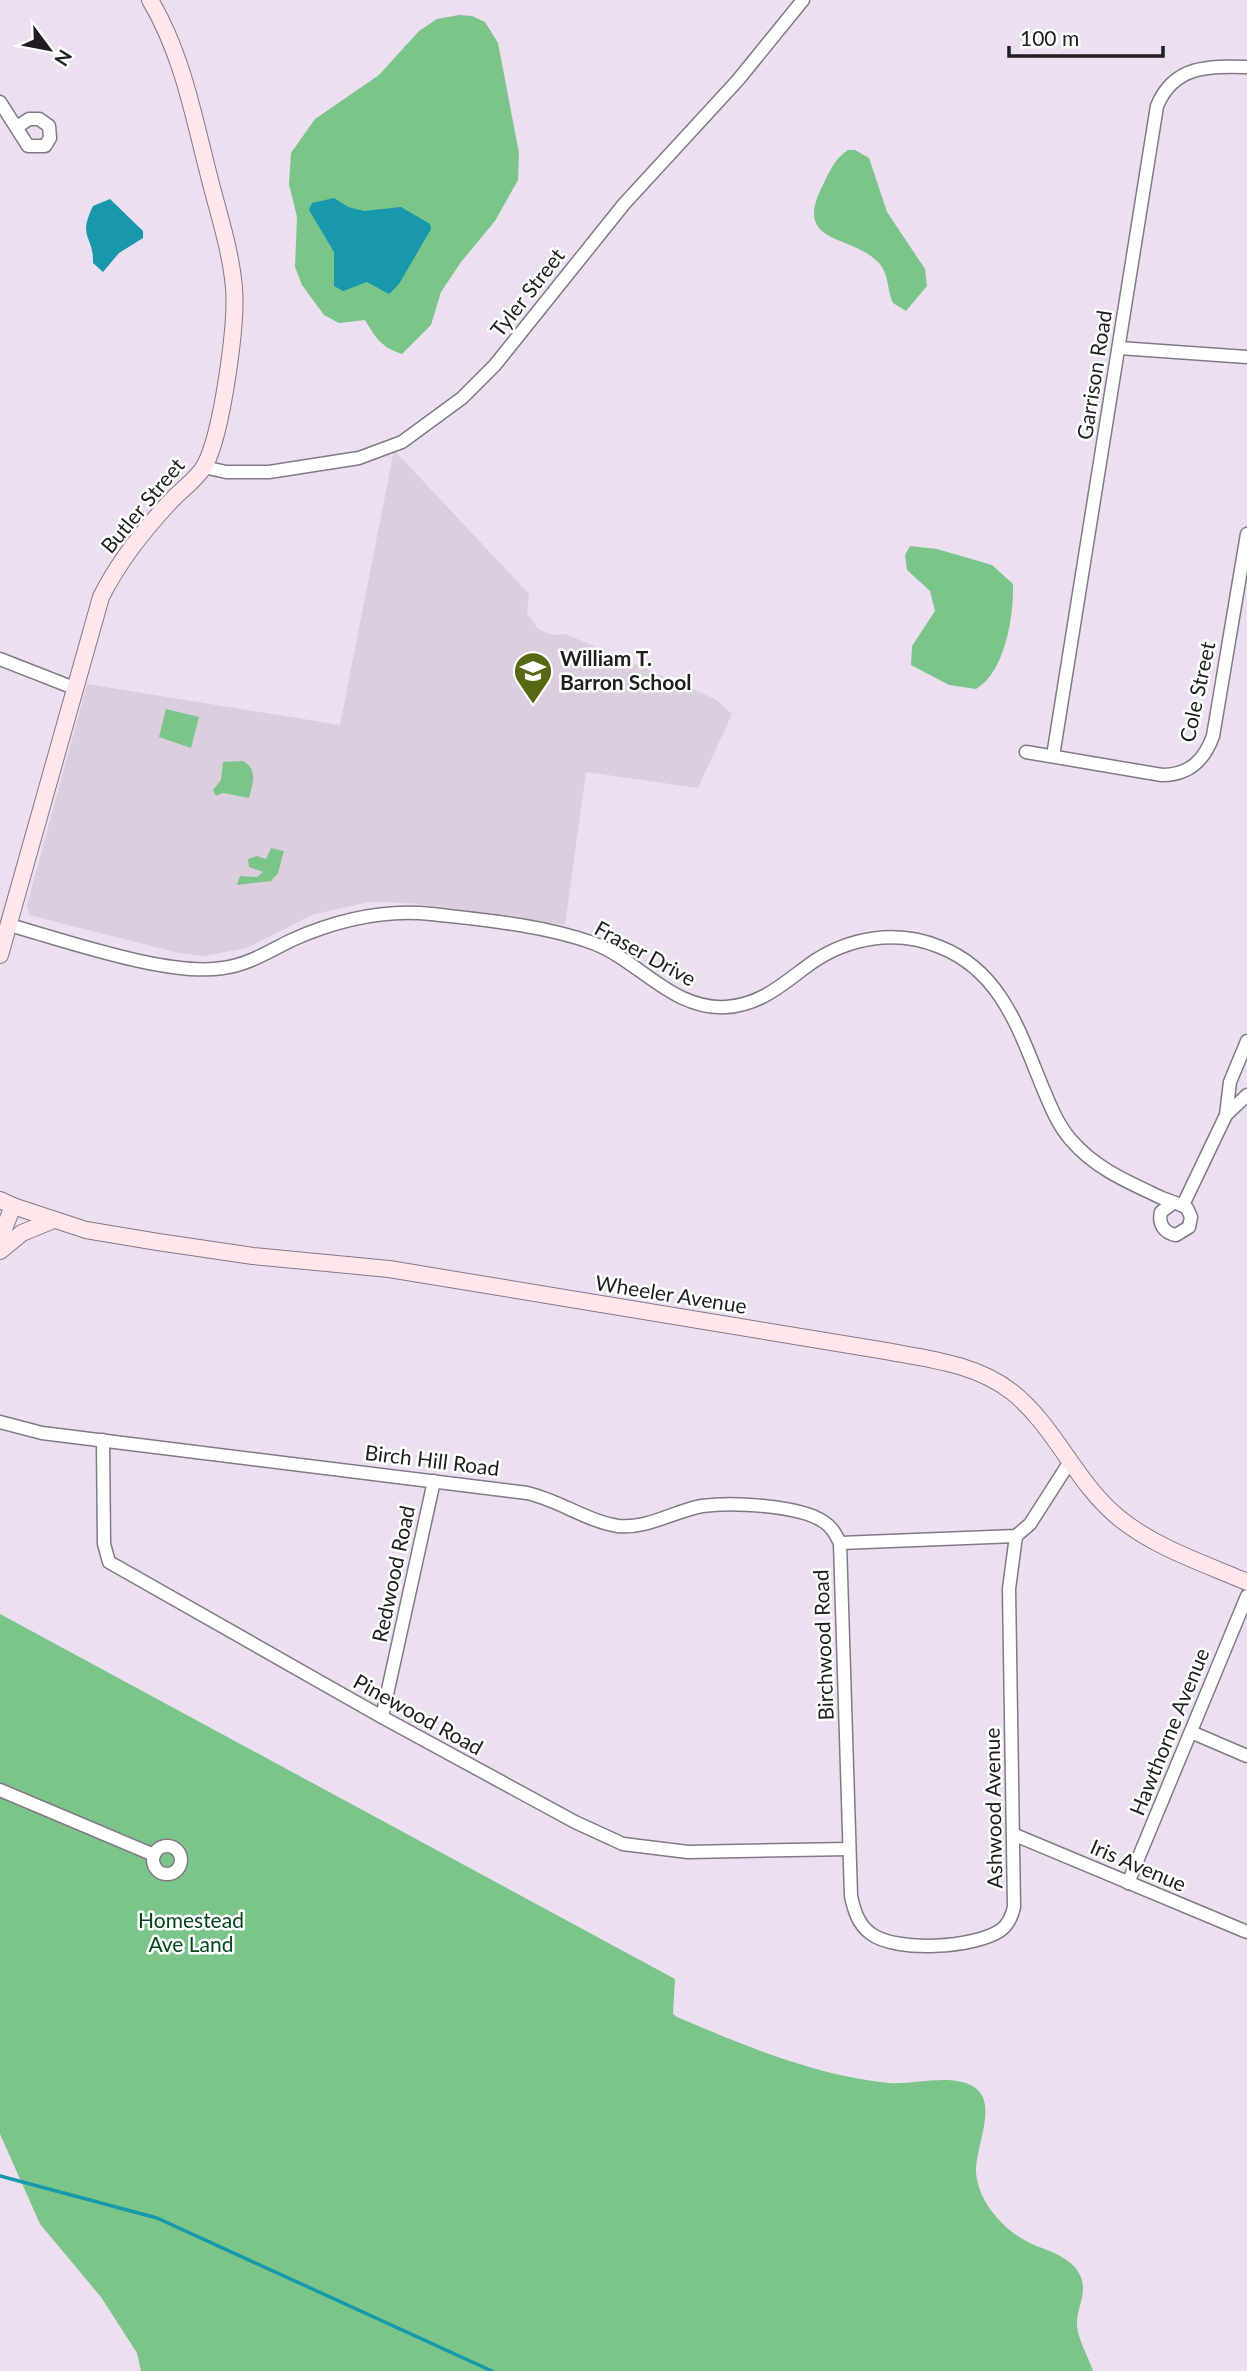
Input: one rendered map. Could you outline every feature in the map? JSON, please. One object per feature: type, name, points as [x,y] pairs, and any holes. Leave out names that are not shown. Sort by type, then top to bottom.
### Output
[{"type":"street","name":"Butler Street","points":[[0,955],[94,616],[109,582],[162,510],[204,467],[214,436],[228,369],[234,329],[234,287],[226,245],[183,76],[166,31],[150,0]]},
{"type":"street","name":"Tyler Street","points":[[204,467],[226,472],[269,472],[359,458],[402,442],[453,406],[495,365],[624,204],[738,80],[803,0]]},
{"type":"street","name":"Garrison Road","points":[[1053,756],[1157,106],[1162,95],[1177,78],[1200,67],[1247,67]]},
{"type":"street","points":[[0,102],[18,127]]},
{"type":"street","points":[[1119,348],[1247,357]]},
{"type":"street","name":"Cole Street","points":[[1026,752],[1162,775],[1181,774],[1199,763],[1213,736],[1247,534]]},
{"type":"street","points":[[0,659],[74,688]]},
{"type":"street","name":"Fraser Drive","points":[[9,925],[173,968],[198,970],[244,963],[314,931],[360,916],[384,913],[432,915],[553,932],[588,941],[679,998],[715,1007],[740,1005],[763,998],[823,956],[858,942],[891,937],[927,943],[970,964],[1003,998],[1053,1112],[1079,1149],[1102,1169],[1178,1204],[1227,1115]]},
{"type":"street","points":[[1227,1115],[1230,1082],[1247,1041]]},
{"type":"street","points":[[1227,1115],[1247,1095]]},
{"type":"street","points":[[0,1240],[7,1203]]},
{"type":"street","name":"Wheeler Avenue","points":[[7,1203],[51,1221],[86,1230],[253,1256],[389,1269],[946,1362],[980,1373],[1012,1392],[1030,1409],[1069,1463],[1110,1510],[1139,1532],[1160,1545],[1247,1582]]},
{"type":"street","points":[[0,1251],[22,1233],[51,1221]]},
{"type":"street","name":"Birch Hill Road","points":[[0,1422],[42,1433],[542,1496],[595,1519],[619,1526],[644,1524],[702,1506],[747,1505],[782,1510],[823,1521],[840,1543]]},
{"type":"street","name":"Pinewood Road","points":[[103,1440],[104,1544],[109,1562],[382,1717],[575,1822],[623,1844],[688,1852],[849,1849]]},
{"type":"street","points":[[1016,1536],[1030,1524],[1069,1463]]},
{"type":"street","name":"Redwood Road","points":[[382,1717],[434,1481]]},
{"type":"street","name":"Birchwood Road","points":[[862,1927],[851,1896],[840,1543],[1016,1536]]},
{"type":"street","name":"Ashwood Avenue","points":[[862,1927],[883,1941],[953,1945],[993,1935],[1004,1928],[1014,1907],[1015,1835],[1009,1589],[1016,1536]]},
{"type":"street","name":"Hawthorne Avenue","points":[[1128,1883],[1247,1596]]},
{"type":"street","points":[[1191,1732],[1247,1756]]},
{"type":"street","points":[[0,1790],[153,1855]]},
{"type":"street","name":"Iris Avenue","points":[[1015,1835],[1247,1932]]},
{"type":"shaded area","name":"William T. Barron School","points":[[394,450],[529,594],[527,613],[538,629],[552,635],[566,634],[715,699],[732,714],[698,788],[586,772],[565,925],[411,903],[368,902],[312,915],[247,948],[203,956],[179,953],[29,915],[27,905],[87,684],[340,725]]},
{"type":"green space","points":[[459,15],[472,16],[485,22],[498,43],[519,153],[518,180],[495,221],[461,262],[441,292],[431,325],[402,354],[389,349],[380,341],[365,320],[339,323],[324,315],[302,285],[295,267],[297,217],[289,184],[291,153],[315,119],[379,75],[419,31],[437,19]]},
{"type":"green space","points":[[848,150],[855,150],[869,158],[887,212],[925,269],[927,286],[906,311],[893,303],[885,272],[879,263],[868,254],[830,236],[820,229],[815,220],[815,207],[829,172]]},
{"type":"green space","points":[[910,546],[937,549],[992,565],[1013,584],[1012,612],[1001,657],[986,681],[976,689],[949,685],[911,665],[912,646],[935,611],[930,591],[907,570],[905,555]]},
{"type":"green space","points":[[166,709],[199,717],[191,748],[159,737]]},
{"type":"green space","points":[[243,761],[253,773],[249,798],[223,793],[216,796],[213,790],[221,780],[223,762]]},
{"type":"green space","points":[[271,848],[284,851],[278,873],[271,881],[237,885],[240,876],[257,877],[263,872],[249,867],[248,859],[257,856],[266,859]]},
{"type":"green space","name":"Homestead Ave Land","points":[[0,1614],[675,1979],[673,2014],[677,2017],[754,2049],[834,2073],[889,2083],[944,2080],[974,2087],[985,2104],[976,2172],[983,2196],[998,2219],[1018,2237],[1061,2257],[1077,2270],[1083,2291],[1077,2326],[1093,2371],[141,2371],[137,2353],[101,2297],[40,2224],[0,2134]]},
{"type":"water","points":[[334,198],[348,207],[364,211],[401,207],[430,224],[431,229],[399,284],[389,294],[367,282],[343,291],[334,286],[334,252],[309,210],[312,203]]},
{"type":"water","points":[[110,199],[143,231],[143,238],[119,253],[103,272],[93,263],[86,225],[93,206]]},
{"type":"waterway","points":[[0,2176],[157,2218],[492,2371]]},
{"type":"place","name":"William T. Barron School","points":[[533,705]]}]
